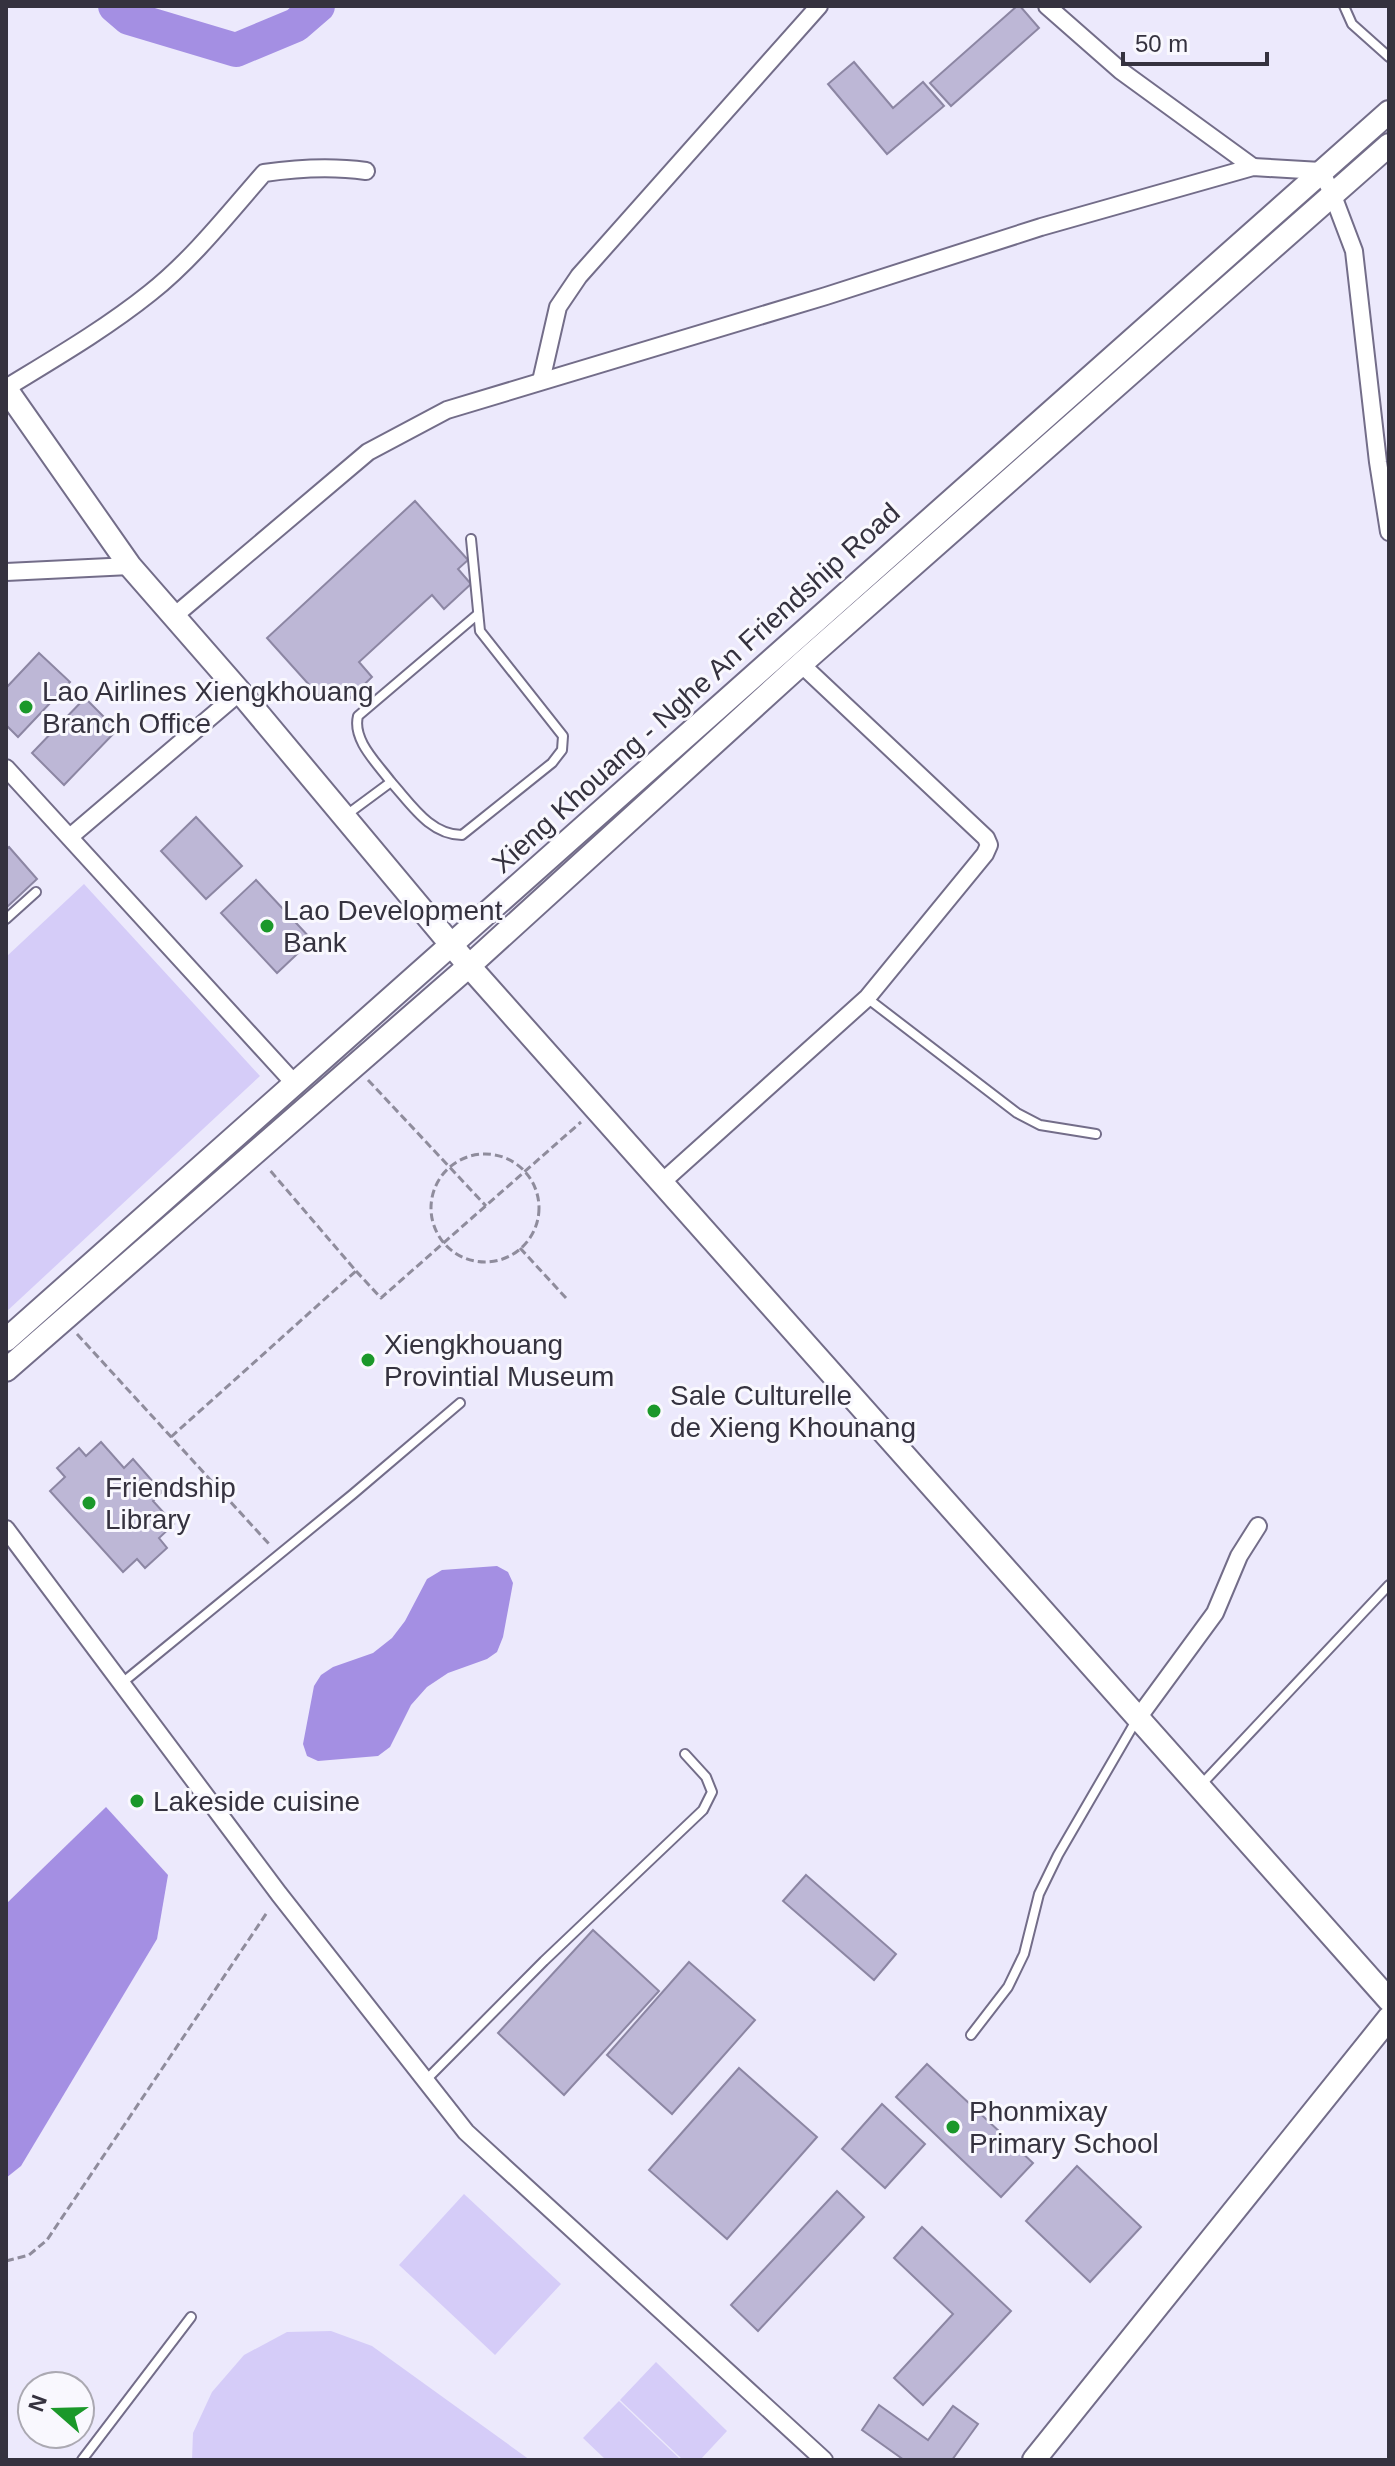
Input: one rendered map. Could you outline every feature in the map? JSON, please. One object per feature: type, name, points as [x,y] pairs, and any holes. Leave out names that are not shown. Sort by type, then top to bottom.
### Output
[{"type":"street","points":[[541,381],[558,307],[579,276],[819,6]]},
{"type":"street","points":[[1047,6],[1121,71],[1253,167]]},
{"type":"street","name":"Xieng Khouang - Nghe An Friendship Road","points":[[6,1340],[1389,112]]},
{"type":"street","name":"Xieng Khouang - Nghe An Friendship Road","points":[[6,1370],[469,966],[801,664],[1389,145]]},
{"type":"street","points":[[366,171],[341,167],[264,173],[205,240],[151,293],[78,344],[6,388],[130,566],[240,692],[469,966],[1389,2000]]},
{"type":"street","points":[[173,617],[368,452],[447,410],[826,296],[1041,227],[1253,167],[1321,171],[1354,251],[1389,532]]},
{"type":"street","points":[[6,572],[130,566]]},
{"type":"street","points":[[661,1183],[867,998],[985,854],[989,845],[986,838],[801,664]]},
{"type":"street","points":[[71,836],[240,692]]},
{"type":"street","points":[[6,768],[295,1084]]},
{"type":"street","points":[[1138,1718],[1215,1613],[1239,1556],[1258,1526]]},
{"type":"street","points":[[6,1529],[279,1894],[466,2132],[824,2460]]},
{"type":"street","points":[[1034,2460],[1389,2018]]},
{"type":"lane","points":[[1344,6],[1352,24],[1389,57]]},
{"type":"lane","points":[[471,539],[480,631],[563,736],[562,750],[552,763],[462,835],[448,835],[437,830],[391,782],[359,739],[355,727],[358,716],[478,614]]},
{"type":"lane","points":[[344,817],[391,782]]},
{"type":"lane","points":[[6,919],[36,892]]},
{"type":"lane","points":[[867,998],[1017,1113],[1040,1125],[1096,1134]]},
{"type":"lane","points":[[122,1684],[460,1403]]},
{"type":"lane","points":[[1200,1787],[1389,1585]]},
{"type":"lane","points":[[971,2035],[1008,1987],[1024,1954],[1039,1894],[1058,1855],[1138,1718]]},
{"type":"lane","points":[[426,2081],[544,1961],[703,1810],[712,1792],[706,1777],[685,1754]]},
{"type":"lane","points":[[82,2460],[191,2317]]},
{"type":"path","points":[[354,1066],[486,1206]]},
{"type":"path","points":[[255,1152],[381,1298],[596,1109]]},
{"type":"path","points":[[480,1154],[496,1155],[512,1161],[525,1172],[534,1186],[538,1211],[531,1235],[520,1248],[506,1257],[489,1262],[465,1257],[444,1243],[435,1229],[431,1212],[432,1196],[449,1167],[464,1158],[480,1154]]},
{"type":"path","points":[[520,1248],[566,1298]]},
{"type":"path","points":[[171,1437],[356,1271]]},
{"type":"path","points":[[64,1320],[278,1554]]},
{"type":"path","points":[[6,2261],[29,2255],[47,2240],[279,1894]]},
{"type":"shaded area","points":[[84,884],[260,1076],[6,1312],[6,957]]},
{"type":"shaded area","points":[[497,1566],[508,1572],[513,1583],[503,1637],[497,1652],[487,1659],[448,1673],[427,1687],[411,1705],[390,1747],[378,1756],[318,1761],[307,1756],[303,1744],[314,1686],[321,1675],[333,1667],[373,1653],[392,1638],[405,1621],[427,1579],[442,1570]]},
{"type":"shaded area","points":[[106,1807],[168,1875],[157,1939],[21,2166],[6,2178],[6,1904]]},
{"type":"shaded area","points":[[464,2194],[561,2284],[495,2355],[399,2265]]},
{"type":"shaded area","points":[[331,2331],[372,2346],[530,2460],[192,2460],[193,2433],[212,2392],[244,2355],[287,2332]]},
{"type":"shaded area","points":[[656,2362],[727,2431],[700,2460],[683,2460],[620,2400]]},
{"type":"shaded area","points":[[619,2401],[681,2460],[606,2460],[583,2438]]},
{"type":"building","points":[[1017,6],[1039,28],[951,106],[930,83]]},
{"type":"building","points":[[854,62],[893,108],[923,82],[944,106],[887,154],[828,84]]},
{"type":"building","points":[[415,501],[468,560],[458,569],[471,584],[444,609],[432,595],[359,662],[372,677],[347,701],[334,686],[321,698],[267,638]]},
{"type":"building","name":"Lao Airlines Xiengkhouang Branch Office","points":[[39,653],[70,682],[18,737],[6,725],[6,688]]},
{"type":"building","points":[[85,698],[117,730],[64,785],[32,753]]},
{"type":"building","name":"Lao Development Bank","points":[[196,817],[242,866],[206,899],[161,851]]},
{"type":"building","points":[[9,847],[37,879],[6,908],[6,850]]},
{"type":"building","name":"Lao Development Bank","points":[[256,880],[312,940],[277,973],[221,913]]},
{"type":"building","points":[[101,1442],[124,1468],[133,1459],[162,1492],[153,1501],[174,1524],[159,1538],[167,1548],[145,1568],[137,1559],[123,1572],[50,1491],[65,1477],[57,1468],[79,1448],[86,1456]]},
{"type":"building","points":[[806,1875],[896,1954],[874,1980],[783,1901]]},
{"type":"building","points":[[593,1930],[659,1991],[564,2095],[498,2033]]},
{"type":"building","points":[[689,1962],[755,2020],[672,2114],[607,2055]]},
{"type":"building","points":[[927,2064],[1033,2163],[1001,2197],[896,2097]]},
{"type":"building","points":[[739,2068],[817,2137],[727,2239],[649,2170]]},
{"type":"building","points":[[882,2104],[925,2144],[885,2188],[842,2149]]},
{"type":"building","points":[[1077,2166],[1141,2227],[1090,2282],[1026,2221]]},
{"type":"building","points":[[837,2191],[864,2217],[758,2331],[731,2305]]},
{"type":"building","points":[[922,2227],[1011,2311],[923,2405],[894,2378],[953,2314],[894,2258]]},
{"type":"building","points":[[879,2405],[928,2440],[953,2406],[978,2424],[952,2460],[904,2460],[862,2430]]},
{"type":"waterway","points":[[115,6],[129,18],[236,50],[296,25],[318,6]]},
{"type":"place","name":"Lao Airlines Xiengkhouang Branch Office","points":[[26,707]]},
{"type":"place","name":"Lao Development Bank","points":[[267,926]]},
{"type":"place","name":"Xiengkhouang Provintial Museum","points":[[368,1360]]},
{"type":"place","name":"Sale Culturelle de Xieng Khounang","points":[[654,1411]]},
{"type":"place","name":"Friendship Library","points":[[89,1503]]},
{"type":"place","name":"Lakeside cuisine","points":[[137,1801]]},
{"type":"place","name":"Phonmixay Primary School","points":[[953,2127]]}]
